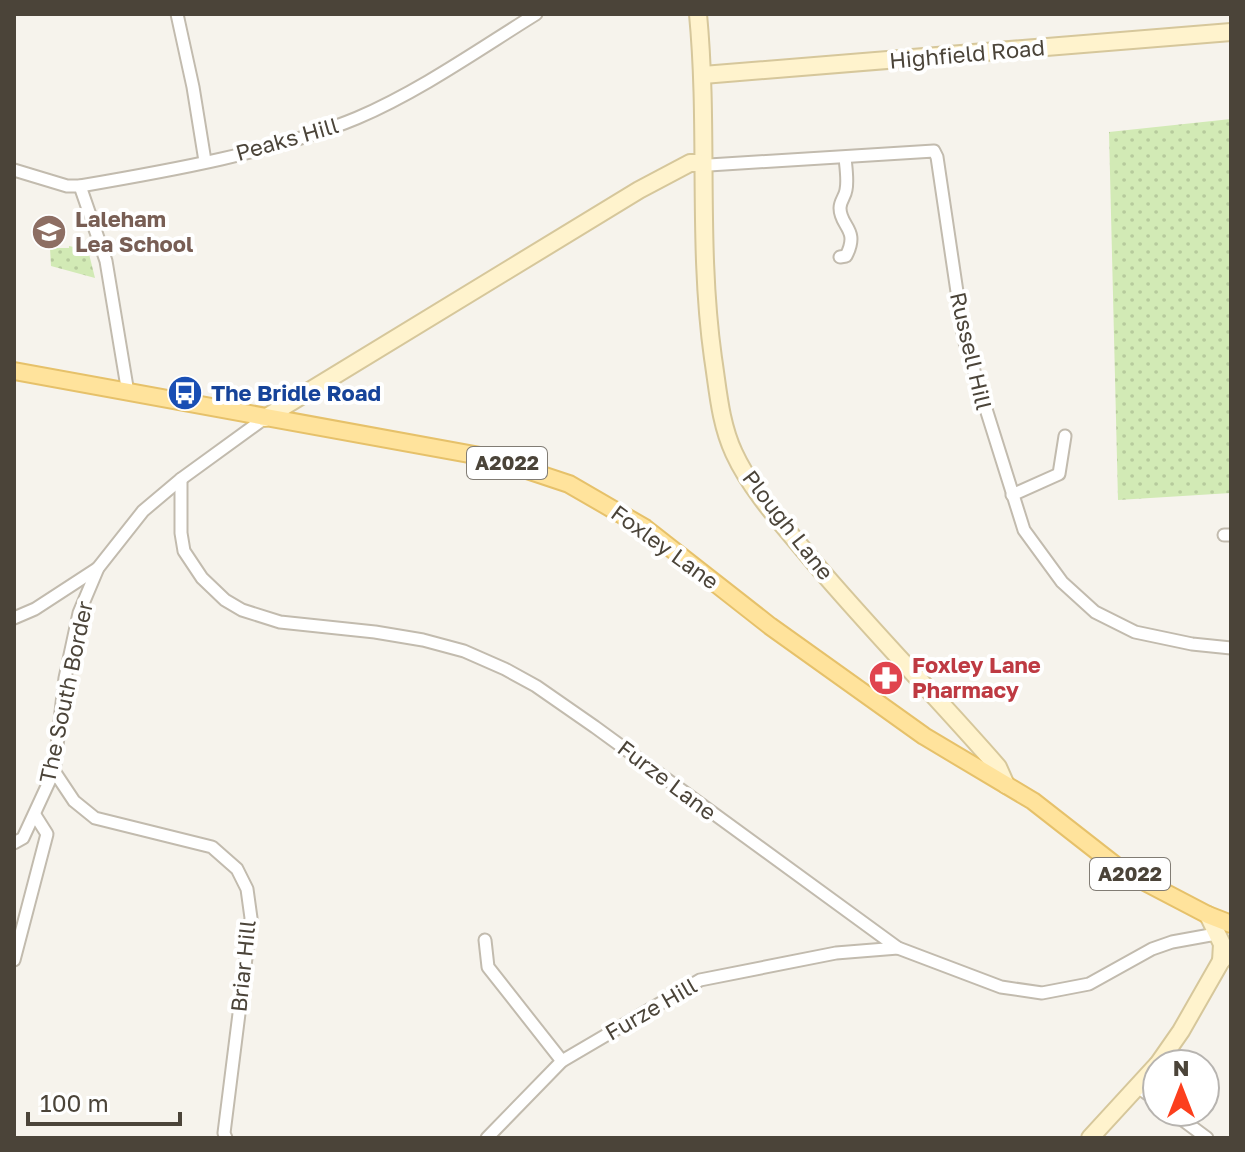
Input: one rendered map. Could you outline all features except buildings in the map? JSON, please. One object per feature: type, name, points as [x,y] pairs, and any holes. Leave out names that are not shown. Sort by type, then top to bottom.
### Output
[{"type":"main road","name":"Foxley Lane","points":[[14,371],[491,458],[569,484],[645,528],[783,635],[924,736],[1061,821],[1120,869],[1208,915],[1224,929]]},
{"type":"street","points":[[177,14],[205,161]]},
{"type":"street","name":"Peaks Hill","points":[[14,170],[67,186],[80,186],[281,144],[360,117],[423,84],[536,14]]},
{"type":"street","name":"Plough Lane","points":[[698,14],[703,75],[701,163],[706,306],[722,417],[734,452],[774,514],[868,626],[998,767],[1006,785]]},
{"type":"street","name":"Highfield Road","points":[[703,75],[1231,32]]},
{"type":"street","name":"Russell Hill","points":[[701,163],[845,158],[934,151],[964,339],[1024,530],[1062,582],[1095,612],[1135,632],[1192,644],[1231,648]]},
{"type":"street","points":[[840,257],[846,256],[851,247],[851,235],[840,213],[847,190],[845,158]]},
{"type":"street","points":[[265,418],[639,190],[690,163],[701,163]]},
{"type":"street","points":[[80,186],[106,261],[128,393]]},
{"type":"street","name":"The South Border","points":[[14,843],[23,838],[54,771],[68,665],[79,613],[98,568],[143,511],[181,479],[265,418]]},
{"type":"street","points":[[1012,495],[1059,474],[1065,436]]},
{"type":"street","name":"Furze Lane","points":[[181,479],[184,551],[202,578],[225,600],[270,620],[423,640],[464,651],[505,669],[536,686],[595,727],[898,948],[1001,987],[1042,993],[1089,984],[1152,949],[1224,929]]},
{"type":"street","points":[[14,618],[35,609],[98,568]]},
{"type":"street","name":"Briar Hill","points":[[54,771],[74,801],[95,818],[212,847],[237,869],[247,889],[251,918],[226,1138]]},
{"type":"street","points":[[14,960],[47,834],[35,815]]},
{"type":"street","points":[[1169,1048],[1226,956],[1223,949],[1224,929]]},
{"type":"street","points":[[485,940],[488,967],[562,1061]]},
{"type":"street","name":"Furze Hill","points":[[487,1138],[562,1061],[700,980],[836,953],[898,948]]},
{"type":"street","points":[[1090,1138],[1141,1083]]},
{"type":"green space","points":[[1231,119],[1231,493],[1118,500],[1109,132]]},
{"type":"green space","points":[[69,246],[88,250],[95,278],[51,266],[50,248]]},
{"type":"place","name":"Laleham Lea School","points":[[49,232]]},
{"type":"place","name":"The Bridle Road","points":[[185,393]]},
{"type":"place","name":"Foxley Lane Pharmacy","points":[[886,678]]}]
